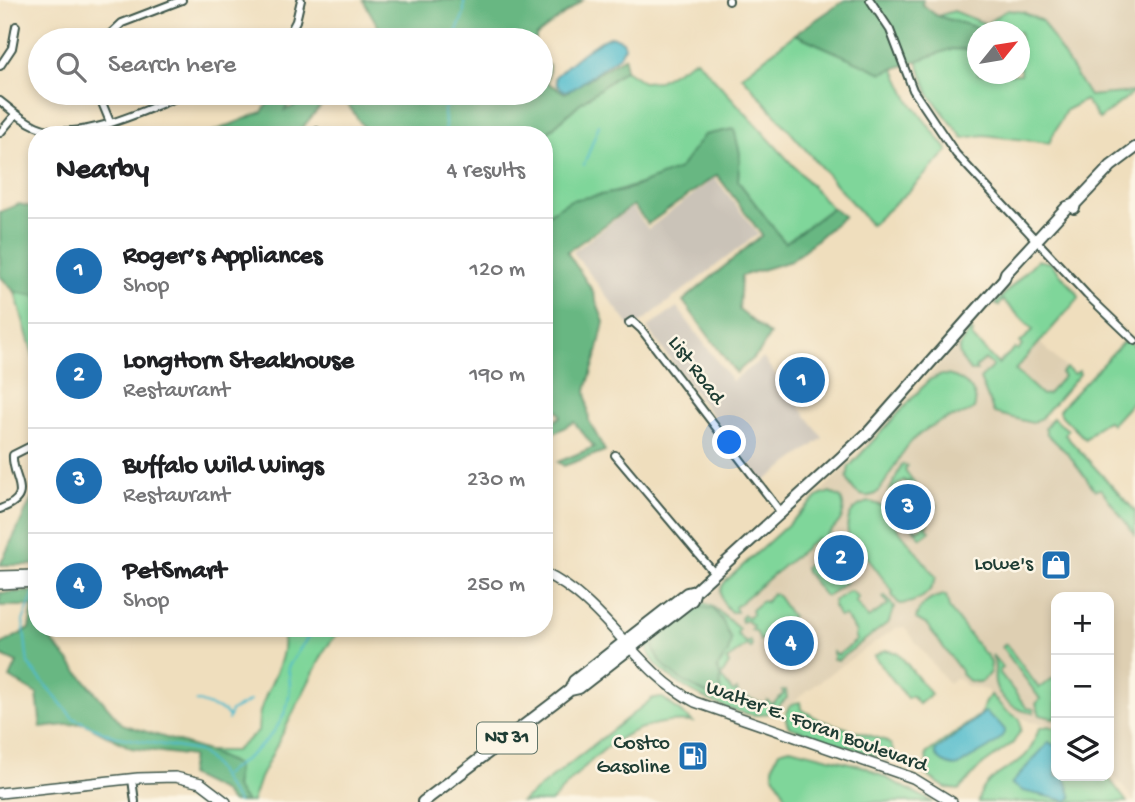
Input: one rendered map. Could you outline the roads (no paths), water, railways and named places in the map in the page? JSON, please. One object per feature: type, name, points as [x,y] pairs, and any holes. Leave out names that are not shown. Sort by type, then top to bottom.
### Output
[{"type":"highway","name":"NJ 31","points":[[423,802],[570,690],[579,688],[628,645],[692,600],[695,592],[868,433],[1004,279],[1011,277],[1038,244],[1073,212],[1075,204],[1111,166],[1135,148]]},
{"type":"street","points":[[117,28],[122,23],[182,0]]},
{"type":"street","points":[[294,28],[301,0]]},
{"type":"street","points":[[870,0],[890,30],[913,90],[951,147],[1087,296],[1135,341]]},
{"type":"street","points":[[0,65],[12,48],[16,26]]},
{"type":"street","points":[[0,100],[36,126]]},
{"type":"street","points":[[103,105],[110,122]]},
{"type":"street","points":[[98,126],[156,105]]},
{"type":"street","points":[[0,133],[16,114]]},
{"type":"street","name":"List Road","points":[[629,323],[632,321],[641,329],[782,514]]},
{"type":"street","points":[[0,509],[15,501],[20,494],[20,484],[12,463],[13,454],[28,447]]},
{"type":"street","points":[[615,455],[715,574]]},
{"type":"street","points":[[0,576],[28,575]]},
{"type":"street","name":"Walter E. Foran Boulevard","points":[[553,578],[589,604],[670,687],[695,702],[913,778],[952,802]]},
{"type":"street","points":[[0,584],[28,582]]},
{"type":"street","points":[[0,793],[165,777],[187,779],[209,788],[226,802]]},
{"type":"street","points":[[132,779],[135,802]]},
{"type":"water","points":[[612,36],[623,41],[625,47],[618,57],[573,89],[564,91],[557,85],[555,77],[567,66],[590,48]]},
{"type":"water","points":[[985,712],[1005,730],[997,742],[959,766],[940,760],[935,751]]},
{"type":"water","points":[[1049,742],[1051,781],[1067,781],[1072,798],[1067,801],[1023,791],[1011,784]]},
{"type":"waterway","points":[[458,28],[464,14],[464,0]]},
{"type":"waterway","points":[[445,105],[445,126]]},
{"type":"waterway","points":[[584,165],[599,125]]},
{"type":"waterway","points":[[28,608],[23,621],[28,664],[73,718],[113,736],[198,751],[211,762],[238,802]]},
{"type":"waterway","points":[[222,776],[251,755],[274,731],[288,702],[288,667],[308,637]]},
{"type":"waterway","points":[[196,701],[224,711],[229,717]]},
{"type":"waterway","points":[[228,720],[231,711],[250,701]]},
{"type":"place","name":"Roger’s Appliances","points":[[802,380]]},
{"type":"place","name":"Buffalo Wild Wings","points":[[908,507]]},
{"type":"place","name":"LongHorn Steakhouse","points":[[841,558]]},
{"type":"place","name":"Lowe's","points":[[1056,565]]},
{"type":"place","name":"PetSmart","points":[[791,643]]},
{"type":"place","name":"Costco Gasoline","points":[[693,756]]}]
